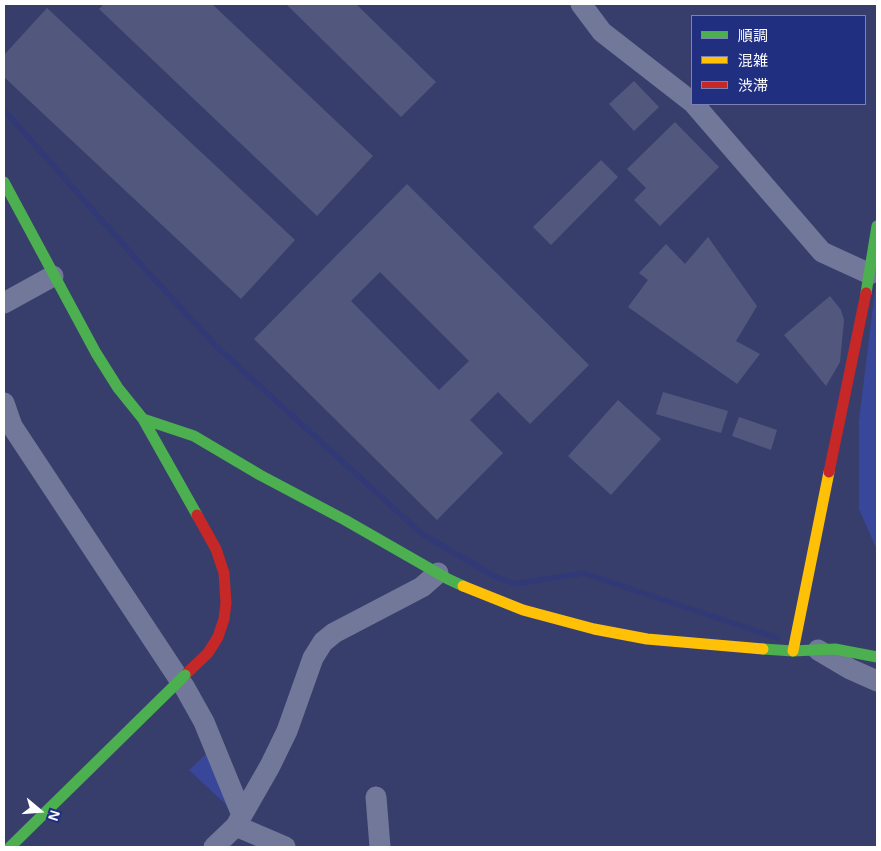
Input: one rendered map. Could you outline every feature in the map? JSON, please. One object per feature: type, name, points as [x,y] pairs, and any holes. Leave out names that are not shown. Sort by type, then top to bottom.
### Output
[{"type":"street","points":[[581,4],[602,32],[691,101]]},
{"type":"street","points":[[695,105],[822,252],[873,267]]},
{"type":"street","points":[[4,182],[96,353],[118,388],[143,419],[216,549],[224,573],[226,603],[224,619],[218,637],[208,653],[9,844]]},
{"type":"street","points":[[793,651],[873,267],[877,226]]},
{"type":"street","points":[[4,303],[53,276]]},
{"type":"street","points":[[4,403],[12,426],[185,688],[204,722],[239,820],[286,847]]},
{"type":"street","points":[[143,419],[194,436],[260,475],[345,520],[438,573],[486,596],[523,610],[594,629],[646,639],[793,651],[835,649],[877,657]]},
{"type":"street","points":[[214,847],[239,820],[270,766],[287,731],[313,658],[323,642],[334,633],[422,587],[438,573]]},
{"type":"street","points":[[818,650],[850,669],[877,681]]},
{"type":"street","points":[[376,797],[380,847]]},
{"type":"shaded area","points":[[877,274],[877,550],[859,509],[859,420]]},
{"type":"shaded area","points":[[209,751],[231,809],[189,770]]},
{"type":"building","points":[[104,4],[212,4],[373,156],[317,216],[99,9]]},
{"type":"building","points":[[286,4],[356,4],[436,82],[401,117]]},
{"type":"building","points":[[47,8],[295,240],[241,299],[4,77],[4,55]]},
{"type":"building","points":[[634,81],[659,107],[634,131],[609,104]]},
{"type":"building","points":[[675,122],[719,167],[660,226],[634,200],[646,188],[627,169]]},
{"type":"building","points":[[601,160],[618,177],[551,245],[533,227]]},
{"type":"building","points":[[407,184],[589,365],[530,424],[498,392],[470,420],[503,453],[437,520],[254,339]],"holes":[[[380,272],[469,361],[439,390],[351,301]]]},
{"type":"building","points":[[708,237],[757,306],[736,341],[760,354],[737,384],[628,307],[648,280],[639,273],[666,244],[685,264]]},
{"type":"building","points":[[830,296],[841,310],[844,320],[840,362],[826,386],[784,335]]},
{"type":"building","points":[[663,392],[728,411],[721,433],[656,414]]},
{"type":"building","points":[[618,400],[661,439],[611,495],[568,456]]},
{"type":"building","points":[[739,417],[777,430],[771,450],[732,436]]},
{"type":"waterway","points":[[4,110],[218,348],[422,534],[496,577],[515,584],[583,573],[777,638]]},
{"type":"traffic: fast","points":[[4,182],[96,353],[118,388],[143,419],[197,515]]},
{"type":"traffic: fast","points":[[866,293],[877,226]]},
{"type":"traffic: fast","points":[[143,419],[194,436],[260,475],[463,586]]},
{"type":"traffic: fast","points":[[763,649],[793,651],[835,649],[877,657]]},
{"type":"traffic: fast","points":[[174,686],[185,675]]},
{"type":"traffic: fast","points":[[10,847],[174,686]]},
{"type":"traffic: slow","points":[[793,651],[829,472]]},
{"type":"traffic: slow","points":[[463,586],[523,610],[594,629],[647,639],[763,649]]},
{"type":"traffic: jam","points":[[829,472],[866,293]]},
{"type":"traffic: jam","points":[[185,675],[208,653],[218,637],[224,619],[226,603],[224,573],[216,549],[197,515]]}]
